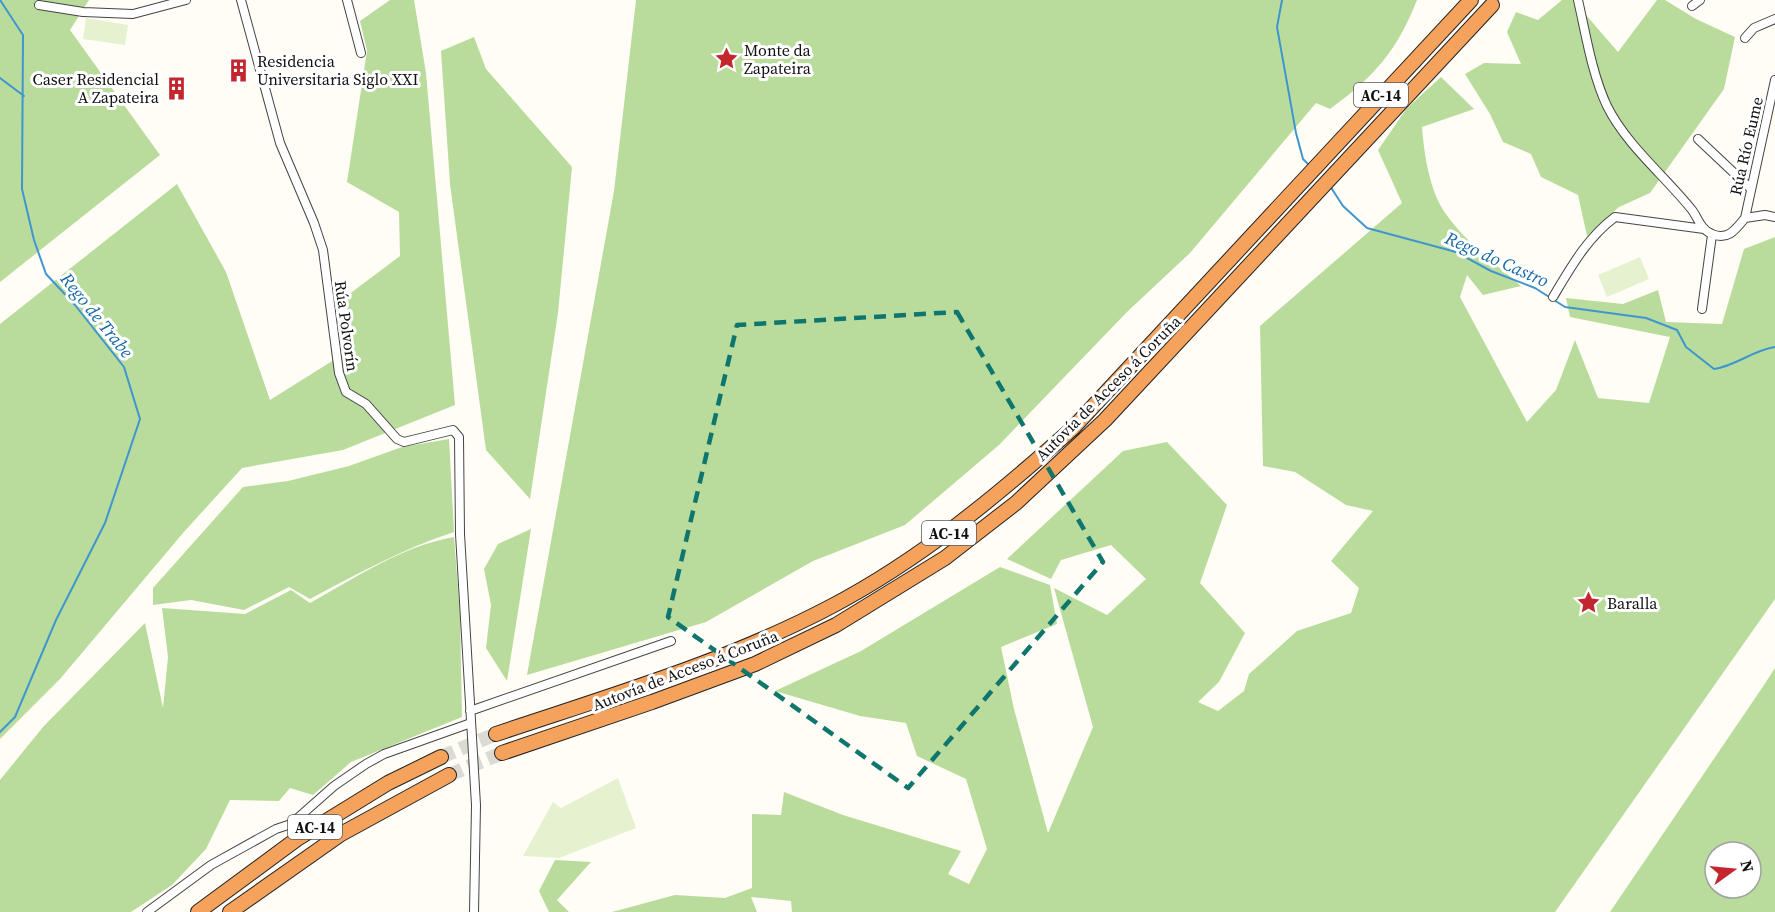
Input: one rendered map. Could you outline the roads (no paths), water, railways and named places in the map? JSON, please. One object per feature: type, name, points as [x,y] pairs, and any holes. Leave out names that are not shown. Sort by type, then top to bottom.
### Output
[{"type":"highway","name":"Autovía de Acceso á Coruña","points":[[496,734],[648,683],[742,648],[832,606],[935,543],[1012,483],[1073,428],[1466,4]]},
{"type":"highway","name":"Autovía de Acceso á Coruña","points":[[502,753],[652,702],[754,664],[836,625],[945,558],[1016,503],[1105,420],[1492,5]]},
{"type":"highway","name":"AC-14","points":[[198,912],[326,820],[388,783],[441,757]]},
{"type":"highway","name":"AC-14","points":[[230,912],[341,834],[449,775]]},
{"type":"street","points":[[39,5],[83,12],[133,14],[186,0]]},
{"type":"street","name":"Rúa Polvorín","points":[[241,0],[280,143],[321,243],[339,373],[346,392],[366,404],[397,439],[404,442],[453,430],[459,437],[460,534],[470,717]]},
{"type":"street","points":[[347,0],[361,53]]},
{"type":"street","points":[[1578,0],[1596,76],[1607,106],[1618,124],[1668,182],[1704,229],[1712,235],[1724,237],[1734,232],[1745,218],[1765,215],[1775,217]]},
{"type":"street","points":[[1692,6],[1700,0]]},
{"type":"street","points":[[1745,38],[1754,28],[1775,20]]},
{"type":"street","name":"Rúa Río Eume","points":[[1745,218],[1775,80]]},
{"type":"street","points":[[1698,140],[1750,188]]},
{"type":"street","points":[[1553,297],[1582,249],[1601,228],[1615,217],[1704,229]]},
{"type":"street","points":[[1702,309],[1712,235]]},
{"type":"street","points":[[147,912],[211,866],[276,829],[291,824],[334,786],[384,754],[470,717],[671,641]]},
{"type":"street","points":[[470,717],[476,805],[474,912]]},
{"type":"waterway","name":"Rego de Trabe","points":[[0,0],[23,35],[22,189],[34,240],[46,274],[75,305],[124,367],[140,419],[105,523],[56,620],[15,717],[0,732]]},
{"type":"waterway","name":"Rego do Castro","points":[[1282,0],[1277,27],[1296,133],[1303,159],[1309,165]]},
{"type":"waterway","points":[[0,78],[24,96]]},
{"type":"waterway","name":"Rego do Castro","points":[[1330,186],[1343,206],[1367,228],[1456,252],[1491,271],[1535,288],[1565,307],[1646,318],[1677,330],[1686,347],[1714,369],[1775,347]]},
{"type":"tunnel","points":[[441,757],[496,734]]},
{"type":"tunnel","points":[[449,775],[502,753]]},
{"type":"place","name":"Monte da Zapateira","points":[[726,59]]},
{"type":"place","name":"Residencia Universitaria Siglo XXI","points":[[239,70]]},
{"type":"place","name":"Caser Residencial A Zapateira","points":[[177,88]]},
{"type":"place","name":"Baralla","points":[[1589,603]]}]
